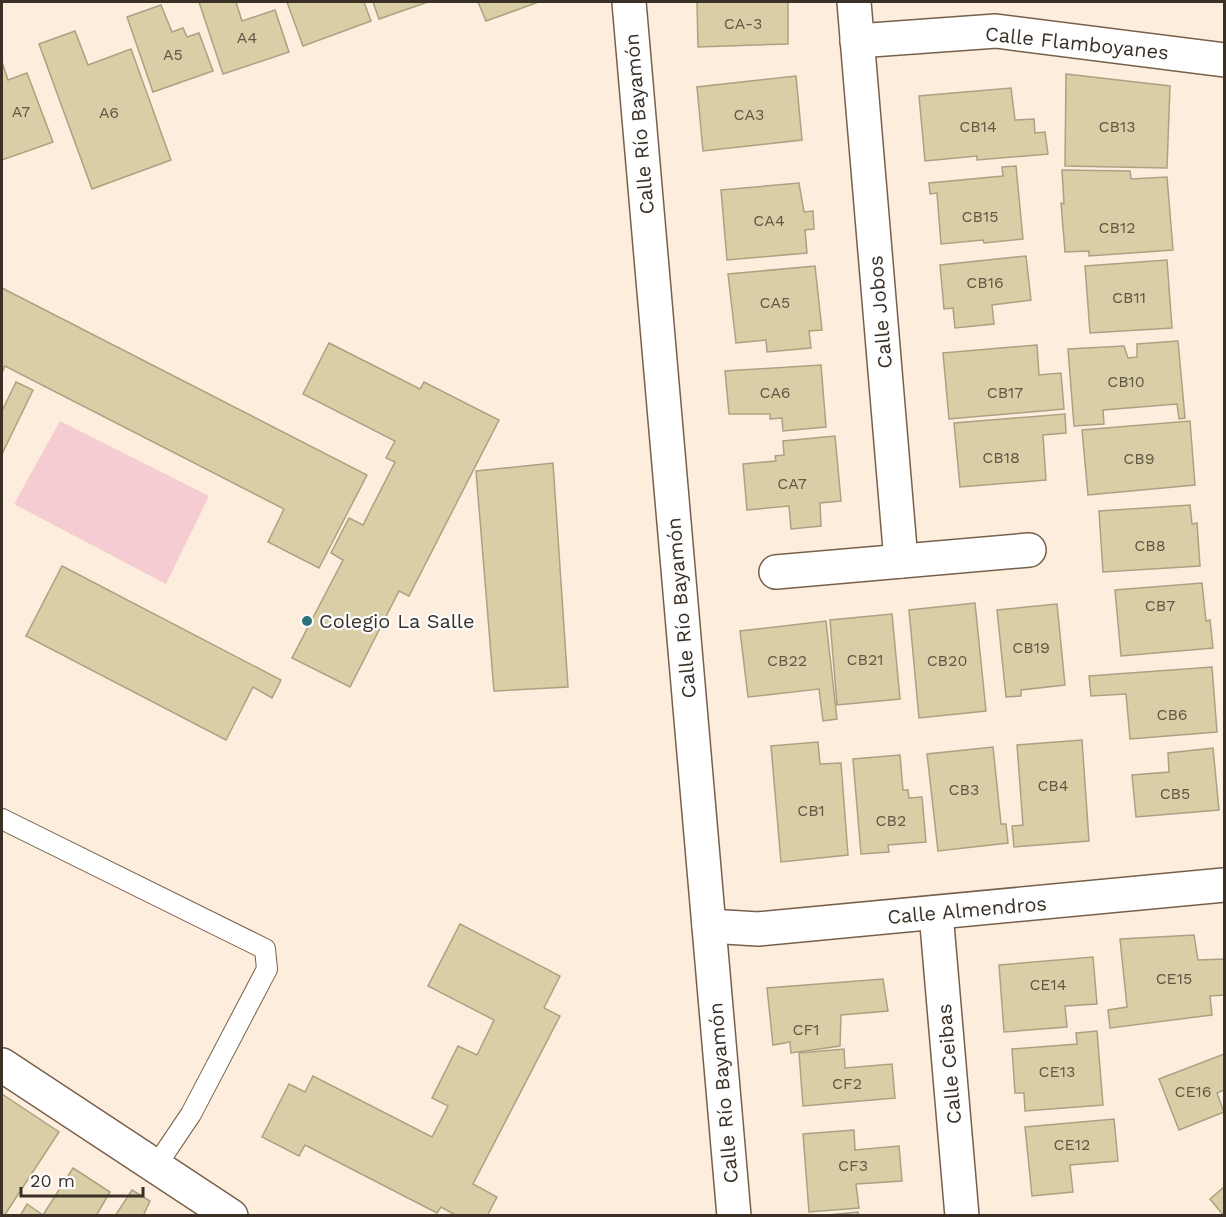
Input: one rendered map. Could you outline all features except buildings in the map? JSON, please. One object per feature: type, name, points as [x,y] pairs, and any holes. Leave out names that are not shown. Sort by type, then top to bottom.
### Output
[{"type":"street","name":"Calle Río Bayamón","points":[[628,2],[734,1215]]},
{"type":"street","name":"Calle Jobos","points":[[854,2],[902,561]]},
{"type":"street","name":"Calle Flamboyanes","points":[[857,41],[996,31],[1224,60]]},
{"type":"street","points":[[776,572],[1029,550]]},
{"type":"street","name":"Calle Almendros","points":[[709,926],[758,928],[1224,885]]},
{"type":"street","name":"Calle Ceibas","points":[[936,913],[962,1215]]},
{"type":"street","points":[[2,1065],[231,1215]]},
{"type":"lane","points":[[2,819],[265,949],[267,969],[191,1114],[156,1166]]},
{"type":"shaded area","points":[[60,421],[209,496],[166,584],[14,504]]},
{"type":"place","name":"Colegio La Salle","points":[[307,621]]}]
